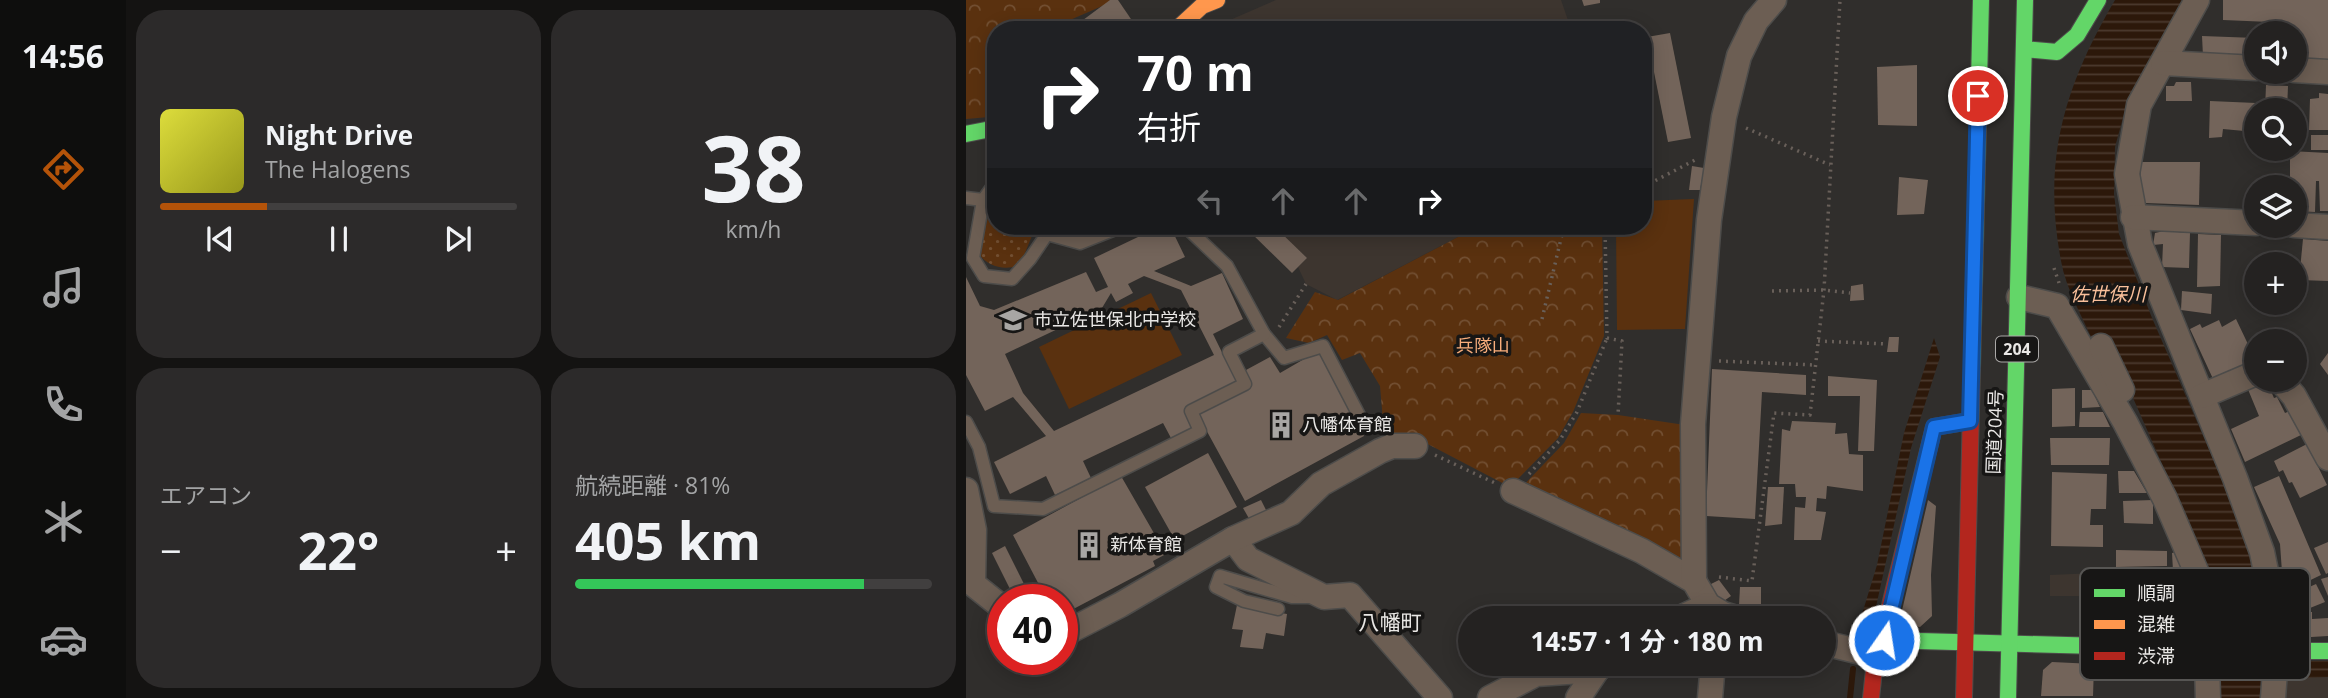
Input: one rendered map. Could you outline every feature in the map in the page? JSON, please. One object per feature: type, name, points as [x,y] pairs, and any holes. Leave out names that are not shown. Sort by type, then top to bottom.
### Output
[{"type":"main road","points":[[1186,21],[1202,6],[1217,0]]},
{"type":"main road","name":"国道204号","points":[[1964,698],[1981,0]]},
{"type":"main road","name":"国道204号","points":[[2008,698],[2025,0]]},
{"type":"main road","points":[[2024,49],[2057,52],[2077,35],[2098,0]]},
{"type":"main road","points":[[966,134],[987,130]]},
{"type":"main road","points":[[1871,698],[1934,427],[1970,421]]},
{"type":"main road","points":[[1881,648],[1965,641],[2080,641]]},
{"type":"main road","points":[[2310,651],[2328,650]]},
{"type":"street","points":[[1694,581],[1693,424],[1709,220],[1724,117],[1739,56],[1756,21],[1774,0]]},
{"type":"street","points":[[2197,0],[2139,106],[2127,174],[2140,244],[2262,552],[2265,568]]},
{"type":"street","points":[[2163,63],[2244,67]]},
{"type":"street","points":[[2307,71],[2328,72]]},
{"type":"street","points":[[2133,216],[2244,222]]},
{"type":"street","points":[[2307,226],[2328,227]]},
{"type":"street","points":[[2019,298],[2057,306],[2125,422],[2165,499],[2195,568]]},
{"type":"street","points":[[2101,346],[2121,387],[2130,416],[2125,422]]},
{"type":"street","points":[[2202,396],[2244,378]]},
{"type":"street","points":[[2290,392],[2328,458]]},
{"type":"street","points":[[1078,627],[1120,606],[1233,539],[1291,513],[1321,484],[1380,452],[1392,446],[1415,446]]},
{"type":"street","points":[[966,490],[974,530],[973,584],[987,595]]},
{"type":"street","points":[[1513,491],[1642,551],[1694,581],[1716,606]]},
{"type":"street","points":[[1233,539],[1248,559],[1324,597],[1350,595],[1440,698]]},
{"type":"street","points":[[1836,644],[1881,648]]},
{"type":"street","points":[[1490,698],[1536,674],[1597,670],[1578,698]]},
{"type":"street","points":[[1710,698],[1712,676]]},
{"type":"street","points":[[2206,680],[2208,698]]},
{"type":"lane","points":[[987,194],[983,200],[973,258],[984,276],[1012,279],[1030,260],[1043,235]]},
{"type":"lane","points":[[966,198],[983,200]]},
{"type":"lane","points":[[1059,235],[1080,243],[1088,235]]},
{"type":"lane","points":[[1194,235],[1227,266],[1267,338],[1284,358],[1323,346],[1364,425]]},
{"type":"lane","points":[[966,422],[979,447],[994,506],[1043,509],[1200,431],[1191,411],[1245,384],[1229,352],[1267,338]]},
{"type":"lane","points":[[1278,609],[1244,601],[1216,587],[1220,576],[1292,597],[1324,597]]},
{"type":"path","points":[[1694,581],[1709,576],[1752,581],[1774,413],[1810,415],[1824,290],[1840,0]]},
{"type":"path","points":[[1724,117],[1830,165]]},
{"type":"path","points":[[1652,182],[1719,148]]},
{"type":"path","points":[[1542,319],[1562,235]]},
{"type":"path","points":[[1415,446],[1513,491],[1560,440],[1577,412],[1607,338],[1605,235]]},
{"type":"path","points":[[2054,268],[2059,283]]},
{"type":"path","points":[[1267,338],[1306,284]]},
{"type":"path","points":[[1772,291],[1824,290],[1850,293]]},
{"type":"path","points":[[1607,338],[1622,341],[1618,415]]},
{"type":"path","points":[[1818,341],[1887,344]]},
{"type":"path","points":[[1700,360],[1814,365]]},
{"type":"shaded area","points":[[1276,0],[1561,0],[1568,21],[1228,21]]},
{"type":"shaded area","points":[[1283,235],[1462,235],[1337,300],[1306,284],[1298,267],[1307,258]]},
{"type":"shaded area","points":[[2080,574],[2080,596],[2050,596],[2050,575]]},
{"type":"shaded area","points":[[2328,677],[2328,698],[2280,698],[2281,680],[2310,680],[2310,678]]},
{"type":"green space","points":[[966,0],[1116,0],[1068,21],[987,21],[987,117],[966,119]]},
{"type":"green space","points":[[1694,199],[1685,329],[1617,330],[1616,235],[1652,235],[1652,201]]},
{"type":"green space","points":[[987,221],[987,235],[1032,235],[1020,265],[1003,268],[992,265],[979,254]]},
{"type":"green space","name":"兵隊山","points":[[1462,235],[1602,235],[1604,336],[1573,412],[1558,438],[1510,487],[1420,440],[1385,445],[1380,386],[1360,353],[1342,360],[1327,335],[1309,343],[1286,338],[1315,292],[1338,300]]},
{"type":"green space","points":[[1151,293],[1182,355],[1069,409],[1039,347]]},
{"type":"green space","points":[[1581,413],[1618,415],[1685,425],[1687,560],[1678,565],[1521,488],[1564,443]]},
{"type":"water","name":"佐世保川","points":[[2115,0],[2183,0],[2127,103],[2115,147],[2114,194],[2119,234],[2152,318],[2233,505],[2255,568],[2208,568],[2108,341],[2095,346],[2063,272],[2056,224],[2056,157],[2070,94],[2097,32]]},
{"type":"water","points":[[1934,338],[1940,357],[1911,448],[1870,634],[1855,637],[1877,565],[1904,433]]},
{"type":"water","points":[[2310,661],[2328,661],[2328,677],[2310,678]]},
{"type":"water","points":[[2220,680],[2280,680],[2264,698],[2221,698]]},
{"type":"building","points":[[1110,0],[1118,0],[1132,21],[1082,21]]},
{"type":"building","points":[[1582,0],[1600,0],[1600,3],[1584,6]]},
{"type":"building","points":[[2223,0],[2328,0],[2328,59],[2307,59],[2307,21],[2223,20]]},
{"type":"building","points":[[1670,33],[1691,138],[1668,142],[1652,62],[1652,36]]},
{"type":"building","points":[[2202,36],[2244,38],[2244,58],[2203,56]]},
{"type":"building","points":[[1917,65],[1917,126],[1878,125],[1877,67]]},
{"type":"building","points":[[2176,82],[2191,82],[2192,101],[2166,101],[2166,86],[2174,86]]},
{"type":"building","points":[[2266,85],[2288,86],[2288,98],[2265,98]]},
{"type":"building","points":[[2319,93],[2328,94],[2328,130],[2309,130],[2310,99],[2319,98]]},
{"type":"building","points":[[2210,101],[2244,102],[2244,131],[2223,129],[2222,137],[2209,138]]},
{"type":"building","points":[[2311,135],[2328,135],[2328,150],[2311,150]]},
{"type":"building","points":[[2307,152],[2328,153],[2328,211],[2320,211],[2319,181],[2316,181],[2315,212],[2307,212],[2307,175],[2290,175],[2290,161],[2307,161]]},
{"type":"building","points":[[2141,162],[2200,162],[2199,205],[2146,203],[2139,196]]},
{"type":"building","points":[[1692,166],[1704,168],[1700,190],[1689,190]]},
{"type":"building","points":[[1899,177],[1928,180],[1924,214],[1897,215]]},
{"type":"building","points":[[2155,233],[2190,233],[2189,268],[2162,267],[2163,244],[2153,245]]},
{"type":"building","points":[[2198,234],[2221,235],[2220,286],[2197,287]]},
{"type":"building","points":[[1142,235],[1174,235],[1185,257],[1154,271],[1191,286],[1222,273],[1243,319],[1213,334],[1237,383],[1185,410],[1193,427],[1171,438],[1163,423],[1083,461],[1091,478],[1055,495],[1046,476],[1010,494],[994,462],[1046,436],[1013,397],[985,411],[966,375],[966,277],[980,306],[994,310],[1086,272],[1096,292],[1108,287],[1094,258]],"holes":[[[1144,276],[1181,290],[1214,355],[1054,431],[1023,393],[1005,354],[1102,308],[1111,293],[1116,302],[1133,293],[1128,284]]]},
{"type":"building","points":[[1253,235],[1283,235],[1307,258],[1292,273]]},
{"type":"building","points":[[2303,239],[2328,241],[2328,281],[2307,280],[2307,252],[2302,252]]},
{"type":"building","points":[[1863,284],[1864,300],[1850,301],[1851,286]]},
{"type":"building","points":[[2182,291],[2212,294],[2211,314],[2181,310]]},
{"type":"building","points":[[2236,319],[2244,336],[2244,367],[2214,381],[2190,329],[2200,324],[2202,328],[2219,320],[2222,327]]},
{"type":"building","points":[[1889,337],[1899,337],[1898,352],[1887,352]]},
{"type":"building","name":"八幡体育館","points":[[1318,351],[1364,436],[1245,501],[1198,415],[1252,386],[1246,370],[1270,357],[1280,373]]},
{"type":"building","points":[[2328,353],[2328,375],[2320,364]]},
{"type":"building","points":[[1712,369],[1806,375],[1806,395],[1762,392],[1755,519],[1706,516]]},
{"type":"building","points":[[1828,376],[1877,380],[1874,451],[1858,451],[1860,396],[1828,396]]},
{"type":"building","points":[[2075,388],[2075,426],[2052,427],[2052,389]]},
{"type":"building","points":[[2082,390],[2092,390],[2100,407],[2082,408]]},
{"type":"building","points":[[2249,392],[2271,392],[2285,413],[2290,411],[2301,435],[2245,462],[2231,429],[2259,416]]},
{"type":"building","points":[[2080,412],[2103,412],[2110,427],[2079,427]]},
{"type":"building","points":[[1792,421],[1836,423],[1835,434],[1847,433],[1849,454],[1863,455],[1863,491],[1827,486],[1826,499],[1817,498],[1816,511],[1826,512],[1821,540],[1794,540],[1795,507],[1805,508],[1806,497],[1796,497],[1795,484],[1779,484],[1782,429],[1790,431]]},
{"type":"building","points":[[2050,438],[2110,438],[2109,465],[2051,465]]},
{"type":"building","points":[[2307,444],[2327,485],[2300,498],[2292,482],[2289,483],[2283,470],[2279,472],[2274,461]]},
{"type":"building","points":[[1208,453],[1237,507],[1175,540],[1145,487]]},
{"type":"building","points":[[2118,471],[2134,471],[2147,493],[2119,493]]},
{"type":"building","points":[[2052,472],[2107,474],[2106,509],[2091,509],[2090,525],[2103,525],[2103,547],[2051,546]]},
{"type":"building","name":"新体育館","points":[[1121,476],[1166,554],[1153,561],[1155,566],[1078,607],[1078,584],[1039,584],[1013,535]]},
{"type":"building","points":[[2279,476],[2321,575],[2310,580],[2310,568],[2282,568],[2280,544],[2254,487]]},
{"type":"building","points":[[1768,487],[1784,487],[1782,524],[1765,526]]},
{"type":"building","points":[[1261,500],[1268,514],[1251,522],[1243,508]]},
{"type":"building","points":[[1928,500],[1936,506],[1931,575],[1932,616],[1920,627],[1907,625],[1900,619]]},
{"type":"building","points":[[2153,500],[2153,524],[2124,523],[2123,501]]},
{"type":"building","points":[[2328,542],[2328,573],[2326,574],[2314,548]]},
{"type":"building","points":[[1005,546],[1024,584],[1008,584],[992,553]]},
{"type":"building","points":[[2116,550],[2167,551],[2167,566],[2116,567]]},
{"type":"building","points":[[2177,552],[2183,568],[2173,568],[2172,553]]},
{"type":"building","points":[[2328,577],[2328,596],[2321,579]]},
{"type":"building","points":[[1719,580],[1731,596],[1721,603],[1709,585]]},
{"type":"building","points":[[2316,584],[2325,602],[2310,608],[2310,587]]},
{"type":"building","points":[[1740,587],[1761,587],[1761,606],[1739,605]]},
{"type":"building","points":[[1237,605],[1287,614],[1284,636],[1266,633],[1263,649],[1240,647],[1243,630],[1232,629]]},
{"type":"building","points":[[2310,612],[2312,619],[2328,618],[2328,636],[2310,637]]},
{"type":"building","points":[[2052,662],[2080,663],[2080,680],[2094,680],[2093,696],[2041,696],[2043,670]]},
{"type":"waterway","points":[[1850,698],[1853,669]]},
{"type":"traffic: fast","points":[[1972,369],[1981,0]]},
{"type":"traffic: fast","points":[[2008,698],[2025,0]]},
{"type":"traffic: fast","points":[[2024,49],[2057,52],[2077,35],[2098,0]]},
{"type":"traffic: fast","points":[[966,134],[987,130]]},
{"type":"traffic: fast","points":[[1883,640],[2080,645]]},
{"type":"traffic: fast","points":[[2310,651],[2328,651]]},
{"type":"traffic: slow","points":[[1186,21],[1202,6],[1217,0]]},
{"type":"traffic: jam","points":[[1964,698],[1972,369]]},
{"type":"traffic: jam","points":[[1871,698],[1874,670],[1934,427],[1970,421]]},
{"type":"place","name":"市立佐世保北中学校","points":[[1013,320]]},
{"type":"place","name":"八幡体育館","points":[[1281,425]]},
{"type":"place","name":"新体育館","points":[[1089,545]]},
{"type":"district","name":"八幡町","points":[[1390,623]]},
{"type":"route","points":[[1884,640],[1934,427],[1970,421],[1978,96]]}]
